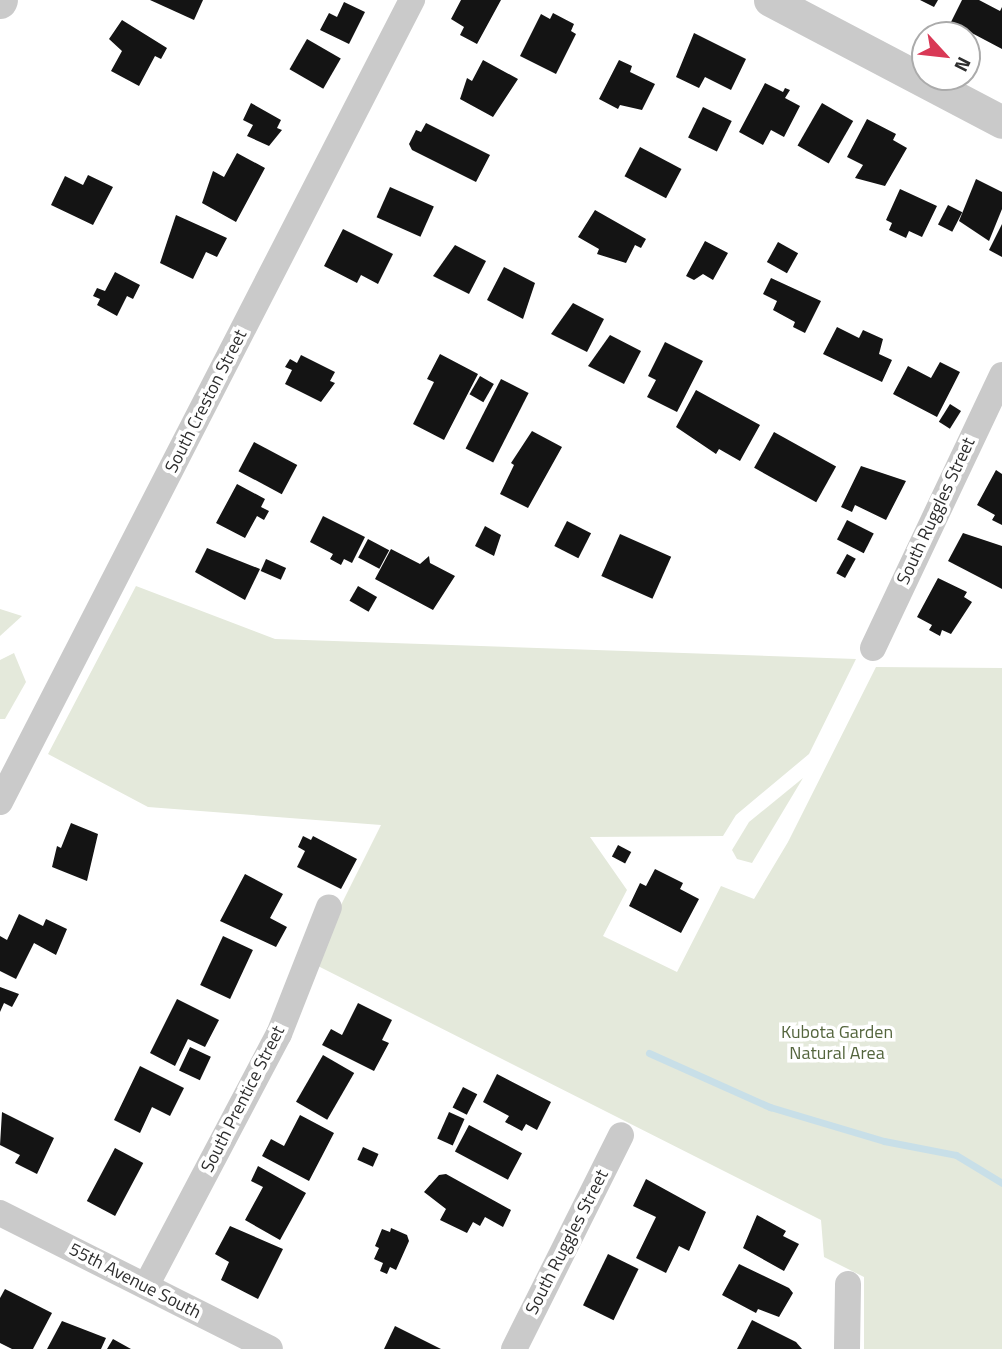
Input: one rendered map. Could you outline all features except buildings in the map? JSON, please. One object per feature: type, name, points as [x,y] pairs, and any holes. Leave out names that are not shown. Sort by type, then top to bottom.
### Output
[{"type":"street","name":"South Creston Street","points":[[0,802],[412,0]]},
{"type":"street","points":[[770,0],[1002,122]]},
{"type":"street","name":"South Ruggles Street","points":[[873,648],[1002,375]]},
{"type":"street","name":"South Prentice Street","points":[[146,1286],[279,1034],[329,907]]},
{"type":"street","name":"South Ruggles Street","points":[[514,1349],[621,1135]]},
{"type":"street","name":"55th Avenue South","points":[[0,1213],[270,1349]]},
{"type":"street","points":[[846,1349],[848,1284]]},
{"type":"green space","name":"Kubota Garden Natural Area","points":[[136,586],[275,639],[856,659],[809,754],[736,815],[723,836],[590,837],[627,890],[603,936],[677,972],[721,886],[754,899],[788,842],[876,667],[1002,668],[1002,1349],[864,1349],[864,1277],[824,1257],[821,1220],[312,963],[381,825],[148,807],[48,754]]},
{"type":"green space","points":[[0,609],[22,616],[0,636]]},
{"type":"green space","points":[[14,653],[26,682],[5,719],[0,719],[0,660]]},
{"type":"green space","points":[[803,778],[752,863],[737,859],[732,850],[749,822]]},
{"type":"waterway","points":[[649,1053],[770,1107],[884,1141],[956,1155],[1002,1183]]}]
